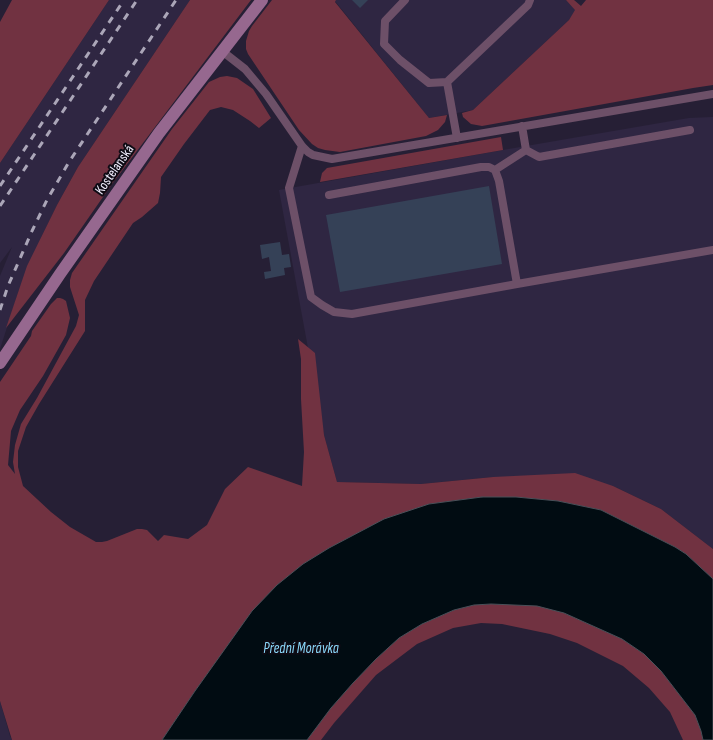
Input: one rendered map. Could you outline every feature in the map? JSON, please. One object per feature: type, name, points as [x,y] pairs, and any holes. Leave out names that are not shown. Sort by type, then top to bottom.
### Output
[{"type":"main road","name":"Kostelanská","points":[[0,363],[60,274],[155,139],[262,0]]},
{"type":"lane","points":[[405,0],[385,21],[384,44],[400,60],[429,83],[447,82],[528,5],[530,0]]},
{"type":"lane","points":[[222,51],[244,69],[266,94],[302,146],[308,152],[313,155],[332,159],[713,94]]},
{"type":"lane","points":[[447,82],[457,138]]},
{"type":"lane","points":[[522,126],[526,150]]},
{"type":"lane","points":[[526,150],[539,157],[690,130]]},
{"type":"lane","points":[[302,146],[289,188],[311,297],[322,306],[334,312],[352,314],[713,250]]},
{"type":"lane","points":[[495,170],[526,150]]},
{"type":"lane","points":[[329,195],[481,167],[489,167],[495,170],[500,185],[517,284]]},
{"type":"shaded area","points":[[12,0],[109,0],[0,163],[0,22]]},
{"type":"shaded area","points":[[109,0],[190,0],[78,167],[57,205],[19,290],[0,349],[0,276],[12,247],[0,263],[0,163]]},
{"type":"shaded area","points":[[190,0],[251,0],[112,184],[64,253],[6,328],[27,266],[57,205],[78,167]]},
{"type":"shaded area","points":[[272,0],[336,0],[335,2],[429,118],[447,115],[445,122],[438,130],[426,136],[340,152],[318,148],[312,144],[299,130],[246,49],[246,41],[249,31]]},
{"type":"shaded area","points":[[566,0],[576,10],[569,20],[473,110],[429,118],[335,1]]},
{"type":"shaded area","points":[[566,0],[574,0],[581,6],[586,0],[713,0],[713,85],[482,126],[471,124],[463,117],[462,113],[473,110],[569,20],[575,10]]},
{"type":"shaded area","points":[[227,76],[237,78],[253,89],[271,118],[259,128],[233,110],[221,107],[210,110],[161,177],[158,203],[133,223],[94,281],[85,300],[85,331],[26,427],[18,451],[18,467],[23,486],[70,527],[96,542],[102,542],[137,529],[147,530],[158,541],[164,535],[188,539],[207,525],[225,489],[248,467],[302,486],[304,452],[301,399],[301,359],[298,339],[315,353],[324,435],[337,482],[421,484],[493,477],[575,473],[613,486],[661,509],[713,549],[713,579],[686,554],[675,547],[601,510],[558,501],[516,497],[482,497],[429,504],[222,654],[162,740],[12,740],[0,701],[0,382],[51,304],[57,298],[66,301],[70,318],[66,335],[43,376],[20,410],[11,431],[8,465],[15,474],[13,462],[15,445],[21,424],[37,398],[76,326],[79,315],[70,287],[72,273],[172,129],[209,82],[220,77]]},
{"type":"shaded area","points":[[713,117],[713,549],[661,509],[613,486],[493,477],[421,484],[337,482],[324,435],[279,190],[689,118]]},
{"type":"shaded area","points":[[501,137],[503,150],[320,182],[322,173],[327,168]]},
{"type":"shaded area","points":[[474,605],[537,605],[564,613],[622,639],[644,654],[661,671],[695,715],[703,740],[683,740],[670,712],[649,688],[623,666],[577,643],[550,634],[502,624],[481,623],[453,628],[417,644],[376,675],[321,740],[307,740],[331,708],[353,683],[399,638],[422,624],[454,610]]},
{"type":"shaded area","points":[[0,701],[10,736],[12,740],[0,740]]},
{"type":"water","name":"Přední Morávka","points":[[482,497],[516,497],[558,501],[601,510],[675,547],[686,554],[713,579],[713,740],[703,740],[695,715],[661,671],[644,654],[622,639],[564,613],[537,606],[491,604],[474,605],[454,610],[422,624],[399,638],[353,683],[331,708],[307,740],[162,740],[252,611],[277,585],[303,564],[329,548],[384,519],[429,504]]},
{"type":"building","points":[[352,0],[368,0],[360,8]]},
{"type":"building","points":[[489,186],[502,264],[340,292],[326,215]]},
{"type":"building","points":[[280,242],[282,255],[289,254],[291,267],[284,268],[285,275],[265,279],[264,272],[271,271],[269,257],[262,259],[260,245]]},
{"type":"railway","points":[[0,186],[124,0]]},
{"type":"railway","points":[[0,206],[137,0]]},
{"type":"railway","points":[[0,310],[8,286],[47,200],[69,162],[176,0]]}]
